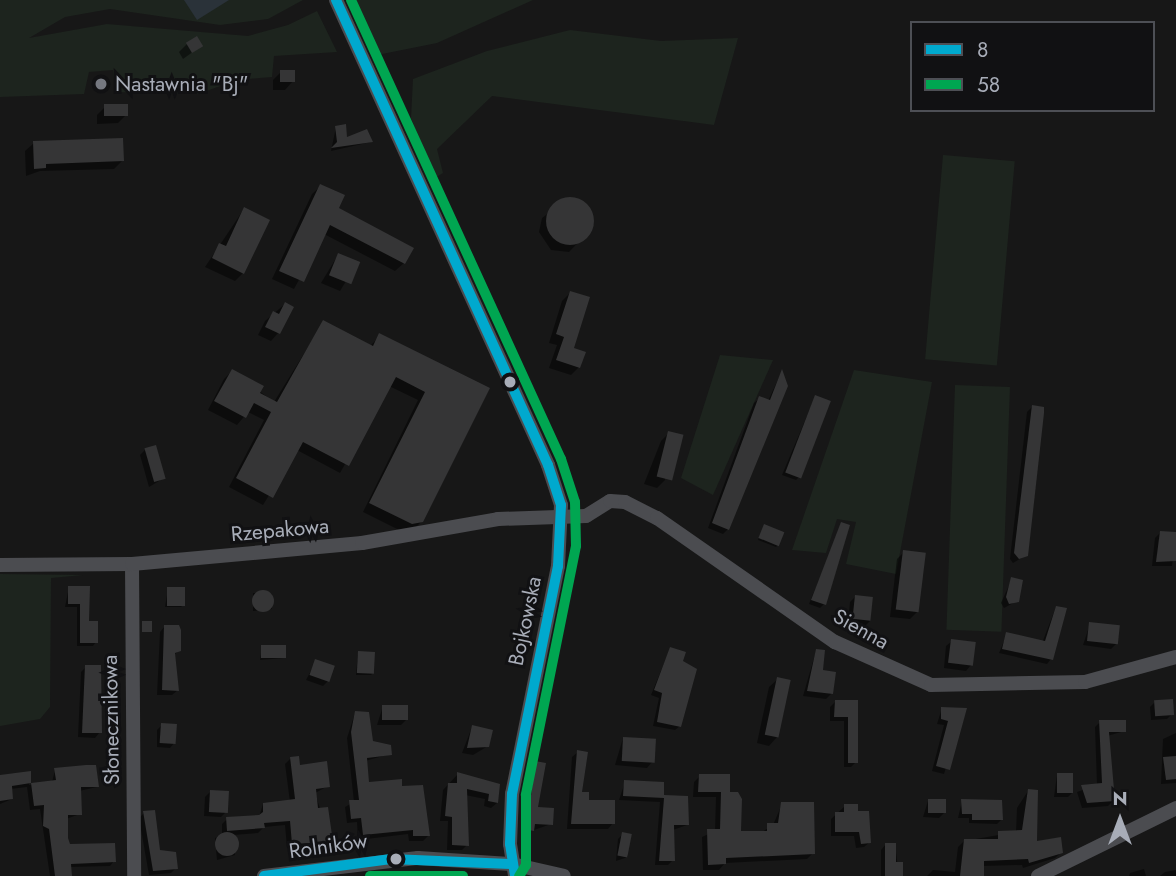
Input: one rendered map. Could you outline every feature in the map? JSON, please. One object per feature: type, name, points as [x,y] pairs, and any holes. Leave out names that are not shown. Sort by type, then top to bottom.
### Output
[{"type":"street","name":"Bojkowska","points":[[336,0],[548,465],[562,519],[558,566],[512,794],[513,870]]},
{"type":"street","name":"Sienna","points":[[562,519],[586,516],[610,500],[657,519],[835,642],[931,685],[1085,682],[1176,657]]},
{"type":"street","name":"Rzepakowa","points":[[0,565],[132,564],[362,543],[498,519],[562,519]]},
{"type":"street","name":"Słonecznikowa","points":[[132,564],[134,876]]},
{"type":"street","points":[[1038,876],[1176,808]]},
{"type":"street","name":"Rolników","points":[[264,876],[391,859],[564,876]]},
{"type":"shaded area","points":[[0,0],[303,0],[268,19],[220,25],[110,9],[65,17],[29,38],[107,24],[248,36],[288,25],[317,11],[337,52],[274,56],[272,77],[237,80],[198,94],[115,92],[113,70],[89,72],[84,94],[0,97]]},
{"type":"shaded area","points":[[184,0],[229,0],[197,20]]},
{"type":"shaded area","points":[[355,0],[533,0],[437,43],[377,55]]},
{"type":"shaded area","points":[[570,30],[661,41],[738,38],[714,125],[492,96],[437,149],[443,173],[433,179],[411,118],[413,79],[487,51]]},
{"type":"shaded area","points":[[943,155],[1015,161],[997,365],[925,359]]},
{"type":"shaded area","points":[[720,355],[773,360],[713,495],[681,478]]},
{"type":"shaded area","points":[[854,370],[932,382],[896,574],[846,564],[856,522],[837,519],[826,553],[792,550]]},
{"type":"shaded area","points":[[955,385],[1010,387],[1001,632],[946,630]]},
{"type":"shaded area","points":[[0,574],[83,575],[51,578],[50,707],[40,719],[0,726]]},
{"type":"building","points":[[197,36],[203,46],[192,53],[186,43]]},
{"type":"building","points":[[280,70],[295,70],[295,82],[280,82]]},
{"type":"building","name":"Nastawnia \"Bj\"","points":[[96,78],[106,78],[106,91],[96,91]]},
{"type":"building","points":[[104,104],[128,104],[128,116],[104,116]]},
{"type":"building","points":[[346,124],[347,137],[367,129],[373,142],[331,148],[337,142],[335,126]]},
{"type":"building","points":[[123,138],[124,161],[46,164],[46,168],[34,169],[33,141]]},
{"type":"building","points":[[320,184],[345,195],[339,208],[414,248],[405,264],[330,225],[304,282],[279,271]]},
{"type":"building","points":[[570,197],[587,204],[594,221],[587,238],[570,245],[553,238],[546,221],[553,204]]},
{"type":"building","points":[[244,207],[270,220],[244,274],[212,258],[219,243],[226,246]]},
{"type":"building","points":[[338,253],[360,262],[351,284],[329,275]]},
{"type":"building","points":[[570,291],[590,297],[574,348],[586,352],[580,368],[556,360],[564,337],[556,334]]},
{"type":"building","points":[[285,302],[294,307],[280,334],[265,327],[273,311],[279,314]]},
{"type":"building","points":[[323,320],[373,346],[379,333],[490,388],[423,522],[412,524],[369,503],[425,392],[396,377],[349,466],[303,442],[273,498],[236,478],[271,412],[254,403],[246,418],[214,401],[232,369],[264,386],[260,393],[277,402]]},
{"type":"building","points":[[782,369],[788,386],[729,530],[712,523],[759,396],[770,400]]},
{"type":"building","points":[[815,395],[831,401],[801,479],[785,472]]},
{"type":"building","points":[[1032,405],[1044,407],[1044,413],[1028,556],[1019,559],[1014,553]]},
{"type":"building","points":[[668,431],[684,435],[672,480],[657,477]]},
{"type":"building","points":[[156,445],[166,479],[154,482],[144,448]]},
{"type":"building","points":[[841,522],[850,525],[826,605],[811,600]]},
{"type":"building","points":[[764,524],[784,532],[779,546],[758,538]]},
{"type":"building","points":[[1160,531],[1176,532],[1176,561],[1156,562]]},
{"type":"building","points":[[903,550],[926,553],[919,612],[896,610]]},
{"type":"building","points":[[1011,577],[1023,580],[1019,602],[1009,604],[1006,597]]},
{"type":"building","points":[[68,586],[90,586],[89,621],[98,621],[98,643],[80,643],[80,604],[68,604]]},
{"type":"building","points":[[167,587],[185,587],[185,606],[167,606]]},
{"type":"building","points":[[263,590],[271,593],[274,601],[271,609],[263,612],[255,609],[252,601],[255,593]]},
{"type":"building","points":[[855,595],[873,597],[870,621],[852,619]]},
{"type":"building","points":[[1056,606],[1067,608],[1053,660],[1002,649],[1006,632],[1045,641]]},
{"type":"building","points":[[142,621],[152,621],[152,632],[142,632]]},
{"type":"building","points":[[1089,622],[1120,625],[1118,644],[1087,641]]},
{"type":"building","points":[[164,625],[179,625],[181,630],[181,651],[175,653],[179,691],[162,690]]},
{"type":"building","points":[[951,639],[976,642],[973,666],[948,663]]},
{"type":"building","points":[[261,645],[286,645],[286,658],[261,658]]},
{"type":"building","points":[[670,647],[686,652],[683,661],[697,669],[681,727],[657,722],[662,693],[654,690]]},
{"type":"building","points":[[816,649],[825,650],[823,670],[836,672],[833,694],[807,691]]},
{"type":"building","points":[[358,651],[375,652],[374,674],[357,673]]},
{"type":"building","points":[[315,659],[335,666],[329,682],[309,675]]},
{"type":"building","points":[[85,665],[101,665],[102,733],[82,733]]},
{"type":"building","points":[[777,677],[791,680],[778,738],[765,735]]},
{"type":"building","points":[[1173,699],[1174,715],[1155,716],[1154,700]]},
{"type":"building","points":[[835,700],[858,700],[858,763],[848,763],[848,717],[834,717]]},
{"type":"building","points":[[382,705],[408,705],[408,720],[382,720]]},
{"type":"building","points":[[941,707],[967,708],[950,770],[936,766],[948,721],[941,719]]},
{"type":"building","points":[[355,711],[369,712],[373,741],[391,745],[392,755],[367,758],[369,782],[402,779],[402,786],[423,785],[430,836],[413,836],[413,830],[363,835],[361,818],[351,819],[349,800],[359,800],[351,732]]},
{"type":"building","points":[[1099,720],[1126,720],[1126,732],[1109,732],[1115,801],[1087,803],[1081,785],[1102,783]]},
{"type":"building","points":[[161,723],[177,724],[176,744],[160,743]]},
{"type":"building","points":[[472,725],[493,730],[489,747],[467,748]]},
{"type":"building","points":[[623,737],[656,739],[655,763],[622,761]]},
{"type":"building","points":[[577,750],[588,752],[582,792],[589,792],[589,800],[615,800],[615,824],[571,824]]},
{"type":"building","points":[[299,756],[300,765],[327,761],[330,787],[316,789],[318,808],[328,807],[333,842],[292,844],[290,821],[264,823],[265,828],[227,831],[226,817],[259,815],[263,812],[263,803],[295,799],[290,757]]},
{"type":"building","points":[[1176,756],[1176,779],[1166,780],[1163,757]]},
{"type":"building","points":[[535,761],[546,763],[538,807],[554,808],[553,825],[535,824],[534,831],[527,830]]},
{"type":"building","points":[[96,765],[99,787],[81,787],[82,815],[68,815],[68,838],[70,844],[115,843],[116,862],[71,864],[72,876],[55,876],[49,829],[43,826],[44,805],[34,806],[31,783],[56,780],[54,768]]},
{"type":"building","points":[[31,771],[31,783],[12,786],[13,799],[0,801],[0,775]]},
{"type":"building","points":[[457,772],[500,784],[498,803],[488,801],[489,794],[467,789],[469,846],[452,845],[452,817],[445,816],[448,783],[457,783]]},
{"type":"building","points":[[1057,773],[1073,773],[1073,793],[1057,793]]},
{"type":"building","points":[[699,774],[730,774],[730,792],[738,792],[742,799],[741,831],[767,831],[767,823],[778,823],[781,802],[814,802],[815,854],[726,858],[726,864],[708,865],[707,829],[720,829],[721,792],[698,792]]},
{"type":"building","points":[[624,780],[664,782],[664,795],[688,796],[689,825],[674,825],[675,861],[659,861],[664,798],[623,796]]},
{"type":"building","points":[[1028,789],[1038,790],[1037,841],[1061,837],[1063,853],[1029,863],[1028,859],[984,861],[984,876],[960,876],[964,839],[998,839],[998,831],[1022,830]]},
{"type":"building","points":[[210,790],[229,791],[228,813],[209,812]]},
{"type":"building","points":[[928,799],[946,799],[946,813],[928,813]]},
{"type":"building","points":[[961,799],[1002,800],[1003,820],[972,820],[972,814],[962,814]]},
{"type":"building","points":[[844,804],[858,804],[858,811],[869,811],[871,843],[861,844],[859,832],[835,832],[835,812],[844,812]]},
{"type":"building","points":[[155,810],[160,850],[176,852],[178,869],[153,871],[143,811]]},
{"type":"building","points":[[227,832],[235,836],[239,844],[235,852],[227,856],[219,852],[215,844],[219,836]]},
{"type":"building","points":[[622,832],[632,834],[627,857],[617,856]]},
{"type":"building","points":[[885,843],[896,843],[896,862],[903,862],[903,876],[885,876]]},
{"type":"transit line","name":"8","points":[[336,0],[548,465],[561,505],[558,566],[512,794],[510,844],[515,876]]},
{"type":"transit line","name":"58","points":[[351,0],[561,459],[575,502],[576,546],[526,795],[526,865],[519,876]]},
{"type":"transit line","name":"8","points":[[264,876],[391,859],[512,864]]},
{"type":"transit line","name":"58","points":[[370,876],[463,876]]},
{"type":"place","name":"Nastawnia \"Bj\"","points":[[101,84]]}]
